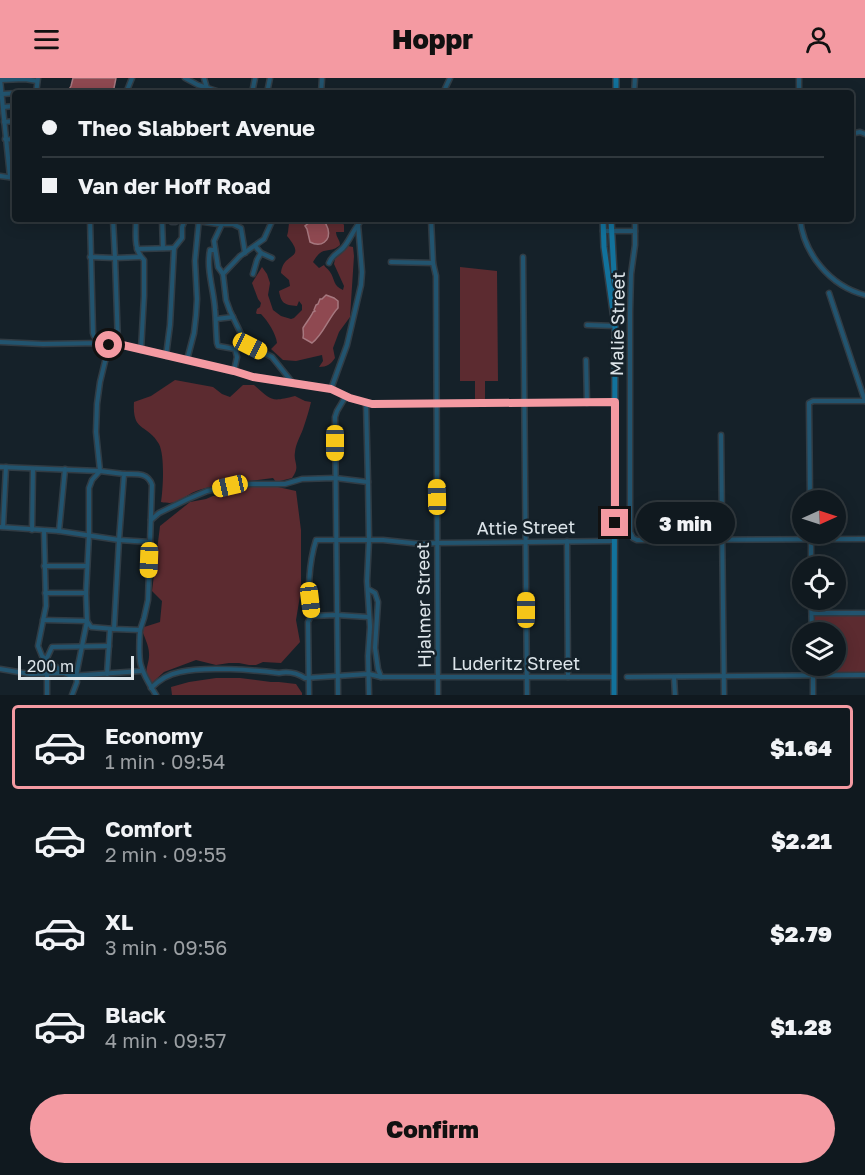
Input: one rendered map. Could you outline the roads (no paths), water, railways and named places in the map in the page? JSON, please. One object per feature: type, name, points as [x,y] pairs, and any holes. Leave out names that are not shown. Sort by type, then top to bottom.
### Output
[{"type":"main road","points":[[603,222],[606,264],[615,323]]},
{"type":"main road","points":[[610,222],[616,312],[614,695]]},
{"type":"street","points":[[185,78],[204,90]]},
{"type":"street","points":[[0,176],[12,178],[5,140],[0,80],[37,80]]},
{"type":"street","points":[[2,94],[12,93]]},
{"type":"street","points":[[3,107],[12,106]]},
{"type":"street","points":[[5,140],[12,140]]},
{"type":"street","points":[[0,150],[7,151]]},
{"type":"street","points":[[90,222],[93,333],[101,344]]},
{"type":"street","points":[[113,222],[118,344]]},
{"type":"street","points":[[136,222],[137,249],[144,260],[141,350]]},
{"type":"street","points":[[162,222],[163,248]]},
{"type":"street","points":[[166,356],[174,248],[182,238],[184,222]]},
{"type":"street","points":[[187,360],[196,315],[195,261],[199,222]]},
{"type":"street","points":[[207,222],[222,224],[229,222]]},
{"type":"street","points":[[234,222],[241,228],[245,253]]},
{"type":"street","points":[[224,274],[245,253],[264,239],[272,222]]},
{"type":"street","name":"Hjalmer Street","points":[[431,222],[433,263],[436,276],[438,695]]},
{"type":"street","name":"Malie Street","points":[[635,222],[630,312],[630,532],[637,540],[722,540]]},
{"type":"street","points":[[800,222],[802,232],[816,261],[830,276],[850,289],[865,295]]},
{"type":"street","points":[[222,224],[221,230],[214,239],[214,250],[219,268],[224,274],[225,296],[233,318],[246,343],[272,357],[292,382]]},
{"type":"street","points":[[329,263],[332,256],[344,247],[358,224]]},
{"type":"street","points":[[331,389],[349,338],[361,285],[358,224]]},
{"type":"street","points":[[603,231],[635,231]]},
{"type":"street","points":[[255,246],[261,253],[272,258]]},
{"type":"street","points":[[137,249],[174,248]]},
{"type":"street","points":[[214,250],[210,250],[208,259],[218,346],[235,349],[237,353],[234,371]]},
{"type":"street","points":[[253,274],[261,253]]},
{"type":"street","points":[[523,256],[527,695]]},
{"type":"street","points":[[90,257],[140,257]]},
{"type":"street","points":[[391,262],[433,263]]},
{"type":"street","points":[[810,490],[810,402],[865,401],[829,293]]},
{"type":"street","points":[[216,319],[233,318]]},
{"type":"street","points":[[587,325],[615,323]]},
{"type":"street","points":[[0,342],[118,344],[253,377],[331,389],[372,404],[615,402]]},
{"type":"street","points":[[72,695],[77,682],[76,676],[87,621],[89,488],[92,480],[100,471],[96,432],[97,404],[109,345]]},
{"type":"street","points":[[586,360],[587,403]]},
{"type":"street","points":[[338,695],[335,417],[346,396]]},
{"type":"street","points":[[366,403],[369,695]]},
{"type":"street","points":[[721,435],[724,695]]},
{"type":"street","points":[[0,467],[100,471],[147,476],[151,482],[148,600],[140,630],[139,656],[141,671],[156,695]]},
{"type":"street","points":[[6,467],[2,527],[150,542]]},
{"type":"street","points":[[32,530],[33,469]]},
{"type":"street","points":[[59,531],[65,470]]},
{"type":"street","points":[[107,674],[124,474]]},
{"type":"street","points":[[150,520],[188,499],[207,491],[230,486],[285,484],[302,479],[335,478],[368,482]]},
{"type":"street","points":[[44,531],[46,606],[38,646],[42,656],[71,676],[141,671]]},
{"type":"street","points":[[722,540],[792,538]]},
{"type":"street","points":[[846,538],[865,539]]},
{"type":"street","points":[[314,615],[310,600],[313,549],[316,540],[337,539]]},
{"type":"street","name":"Attie Street","points":[[337,539],[391,540],[421,544],[615,541]]},
{"type":"street","points":[[567,542],[568,677]]},
{"type":"street","points":[[44,566],[87,566]]},
{"type":"street","points":[[368,589],[375,593],[378,602],[375,648],[376,662],[381,677]]},
{"type":"street","points":[[45,593],[86,593]]},
{"type":"street","points":[[812,622],[812,613],[865,613]]},
{"type":"street","points":[[309,695],[308,622],[311,616],[368,617]]},
{"type":"street","points":[[43,620],[87,621],[92,627],[140,630]]},
{"type":"street","points":[[370,627],[377,637]]},
{"type":"street","points":[[46,660],[52,647],[109,646]]},
{"type":"street","points":[[0,669],[22,673],[64,673]]},
{"type":"street","name":"Luderitz Street","points":[[151,688],[165,677],[193,670],[279,674],[286,672],[305,678],[369,674],[381,677],[438,678],[615,678]]},
{"type":"street","points":[[47,673],[47,695]]},
{"type":"street","points":[[627,677],[792,675]]},
{"type":"street","points":[[846,675],[865,675]]},
{"type":"street","points":[[813,676],[813,695]]},
{"type":"street","points":[[674,677],[675,695]]}]
